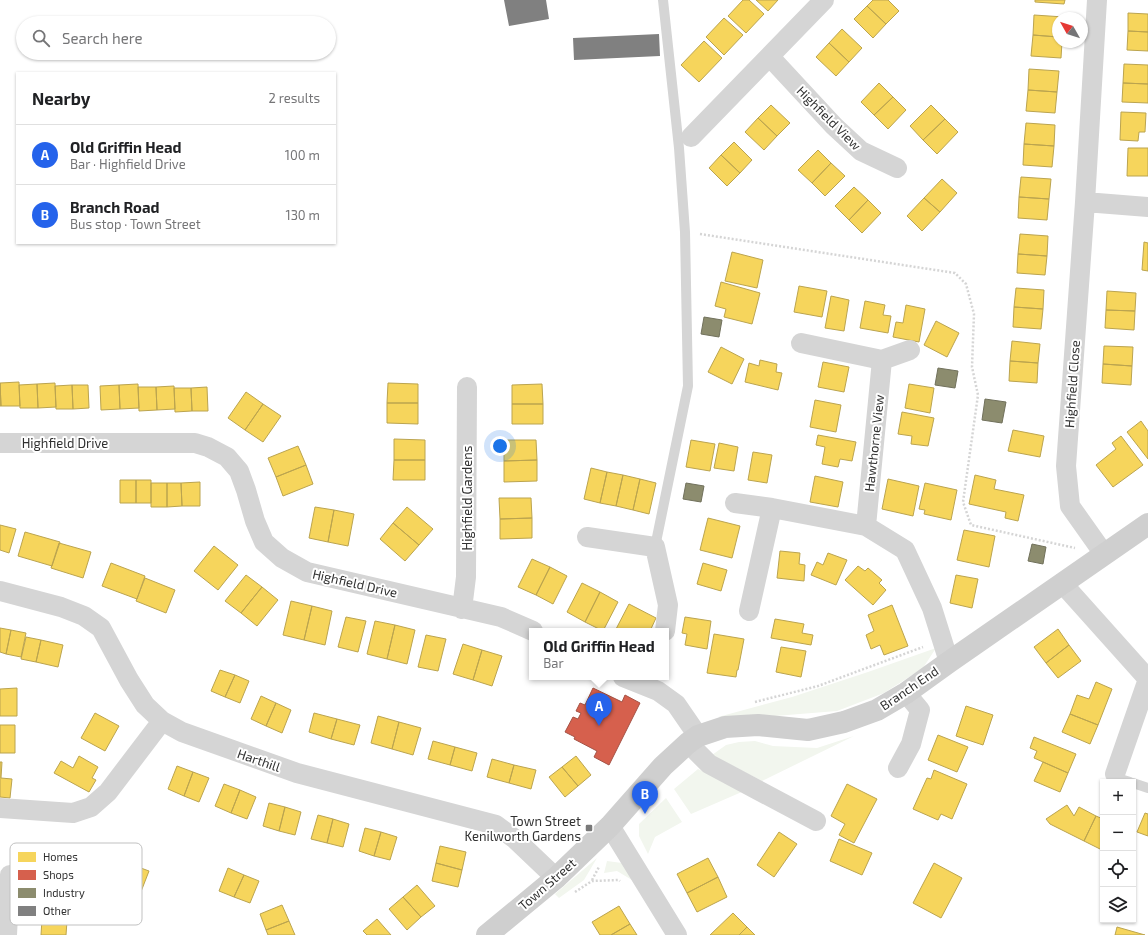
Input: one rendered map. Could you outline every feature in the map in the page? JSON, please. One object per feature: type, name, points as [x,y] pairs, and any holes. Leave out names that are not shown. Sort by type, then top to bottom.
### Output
[{"type":"main road","name":"Branch End","points":[[693,740],[725,727],[758,725],[808,730],[844,722],[877,710],[906,693],[1148,524]]},
{"type":"main road","name":"Town Street","points":[[487,935],[556,878],[610,826],[663,766],[693,740]]},
{"type":"street","points":[[691,137],[824,0]]},
{"type":"street","name":"Highfield Close","points":[[1097,0],[1085,202],[1066,466],[1070,506],[1104,554]]},
{"type":"street","name":"Highfield View","points":[[770,57],[834,126],[860,151],[897,168]]},
{"type":"street","points":[[1085,202],[1148,207]]},
{"type":"street","points":[[801,343],[882,360],[910,350]]},
{"type":"street","name":"Hawthorne View","points":[[866,526],[882,360]]},
{"type":"street","name":"Highfield Gardens","points":[[462,608],[466,577],[467,386]]},
{"type":"street","name":"Highfield Drive","points":[[0,443],[195,443],[208,447],[226,457],[239,470],[255,521],[264,542],[282,558],[307,572],[501,618],[529,629]]},
{"type":"street","points":[[736,504],[772,508],[866,526],[905,550],[932,608],[949,662]]},
{"type":"street","points":[[749,611],[772,508]]},
{"type":"street","points":[[587,538],[655,547],[668,605],[665,628]]},
{"type":"street","points":[[1062,583],[1148,679],[1123,778]]},
{"type":"street","name":"Harthill","points":[[0,591],[61,607],[84,616],[101,628],[129,680],[145,705],[162,721],[182,732],[297,773],[496,825],[515,839],[556,878]]},
{"type":"street","points":[[638,680],[658,684],[676,704],[693,740],[708,764],[816,821]]},
{"type":"street","points":[[898,768],[911,744],[920,710],[906,693]]},
{"type":"street","points":[[0,808],[73,813],[91,807],[108,792],[162,721]]},
{"type":"street","points":[[610,826],[677,935]]},
{"type":"street","points":[[7,935],[10,875]]},
{"type":"lane","points":[[655,547],[688,386],[685,224],[679,148],[663,0]]},
{"type":"lane","points":[[1136,784],[1148,788]]},
{"type":"path","points":[[749,704],[818,686],[942,640]]},
{"type":"path","points":[[574,893],[592,881],[618,880],[636,891],[645,884]]},
{"type":"shaded area","points":[[936,648],[923,668],[884,693],[837,711],[775,716],[718,717],[792,697]]},
{"type":"shaded area","points":[[854,736],[762,781],[712,755],[726,745],[739,742],[755,741],[773,746],[817,748]]},
{"type":"shaded area","points":[[698,769],[744,791],[691,814],[674,789]]},
{"type":"shaded area","points":[[666,798],[682,822],[655,837],[648,854],[639,836],[639,824]]},
{"type":"shaded area","points":[[597,858],[584,880],[559,898],[555,894]]},
{"type":"shaded area","points":[[607,861],[622,863],[637,883],[617,871],[604,873]]},
{"type":"building: Homes","points":[[743,0],[749,0],[764,14],[746,33],[728,16]]},
{"type":"building: Homes","points":[[756,0],[778,0],[768,11]]},
{"type":"building: Homes","points":[[873,0],[888,0],[899,11],[886,24],[867,6]]},
{"type":"building: Homes","points":[[1035,0],[1065,0],[1064,4],[1035,2]]},
{"type":"building: Homes","points":[[867,6],[886,24],[873,38],[854,19]]},
{"type":"building: Homes","points":[[1128,13],[1148,14],[1148,32],[1128,31]]},
{"type":"building: Homes","points":[[1034,15],[1052,16],[1052,37],[1033,35]]},
{"type":"building: Homes","points":[[724,18],[743,35],[724,55],[706,37]]},
{"type":"building: Homes","points":[[842,29],[862,48],[849,62],[829,43]]},
{"type":"building: Homes","points":[[1128,31],[1148,32],[1148,51],[1127,50]]},
{"type":"building: Homes","points":[[1033,35],[1052,37],[1052,48],[1062,48],[1061,58],[1031,56]]},
{"type":"building: Homes","points":[[704,41],[722,58],[699,82],[681,65]]},
{"type":"building: Homes","points":[[829,43],[849,62],[836,76],[816,57]]},
{"type":"building: Homes","points":[[1124,64],[1148,65],[1148,84],[1123,83]]},
{"type":"building: Homes","points":[[1029,69],[1059,71],[1057,92],[1028,90]]},
{"type":"building: Homes","points":[[879,83],[893,97],[874,115],[861,102]]},
{"type":"building: Homes","points":[[1123,83],[1148,84],[1148,103],[1122,102]]},
{"type":"building: Homes","points":[[1028,90],[1057,92],[1055,113],[1026,111]]},
{"type":"building: Homes","points":[[893,97],[906,110],[888,129],[874,115]]},
{"type":"building: Homes","points":[[771,105],[790,123],[777,136],[758,118]]},
{"type":"building: Homes","points":[[931,105],[945,119],[923,140],[910,126]]},
{"type":"building: Homes","points":[[1121,112],[1146,113],[1145,132],[1139,132],[1138,141],[1120,140]]},
{"type":"building: Homes","points":[[758,118],[777,136],[764,150],[745,132]]},
{"type":"building: Homes","points":[[945,119],[958,132],[937,154],[923,140]]},
{"type":"building: Homes","points":[[1026,123],[1055,125],[1054,146],[1024,144]]},
{"type":"building: Homes","points":[[734,142],[752,160],[740,173],[721,155]]},
{"type":"building: Homes","points":[[1024,144],[1054,146],[1052,167],[1023,165]]},
{"type":"building: Homes","points":[[1128,148],[1148,148],[1148,176],[1127,176]]},
{"type":"building: Homes","points":[[818,150],[831,163],[812,183],[798,170]]},
{"type":"building: Homes","points":[[721,155],[740,173],[727,186],[709,168]]},
{"type":"building: Homes","points":[[831,163],[845,176],[825,196],[812,183]]},
{"type":"building: Homes","points":[[1021,177],[1051,179],[1049,199],[1019,197]]},
{"type":"building: Homes","points":[[942,179],[957,193],[940,212],[924,198]]},
{"type":"building: Homes","points":[[854,187],[868,200],[849,220],[835,206]]},
{"type":"building: Homes","points":[[1019,197],[1049,199],[1047,220],[1018,218]]},
{"type":"building: Homes","points":[[924,198],[940,212],[922,231],[907,216]]},
{"type":"building: Homes","points":[[868,200],[881,213],[862,233],[849,220]]},
{"type":"building: Homes","points":[[1020,234],[1048,236],[1047,256],[1018,254]]},
{"type":"building: Homes","points":[[1144,242],[1148,243],[1148,271],[1142,270]]},
{"type":"building: Homes","points":[[732,252],[763,260],[757,288],[725,281]]},
{"type":"building: Homes","points":[[1018,254],[1047,256],[1045,275],[1017,273]]},
{"type":"building: Homes","points":[[721,282],[760,293],[752,324],[724,317],[726,309],[715,306]]},
{"type":"building: Homes","points":[[799,286],[827,291],[822,317],[794,312]]},
{"type":"building: Homes","points":[[1016,288],[1044,290],[1043,309],[1014,307]]},
{"type":"building: Homes","points":[[1107,291],[1136,293],[1135,311],[1106,310]]},
{"type":"building: Homes","points":[[831,296],[849,300],[844,331],[825,328]]},
{"type":"building: Homes","points":[[865,301],[885,305],[883,315],[891,316],[888,333],[860,328]]},
{"type":"building: Homes","points":[[906,305],[925,309],[919,342],[893,337],[896,322],[903,323]]},
{"type":"building: Homes","points":[[1014,307],[1043,309],[1041,329],[1013,327]]},
{"type":"building: Homes","points":[[1106,310],[1135,311],[1134,330],[1105,328]]},
{"type":"building: Homes","points":[[936,321],[959,333],[947,357],[924,345]]},
{"type":"building: Homes","points":[[1012,341],[1040,344],[1038,363],[1010,361]]},
{"type":"building: Homes","points":[[1104,346],[1133,347],[1132,366],[1103,364]]},
{"type":"building: Homes","points":[[721,347],[744,359],[732,384],[708,372]]},
{"type":"building: Homes","points":[[760,360],[777,364],[776,372],[782,373],[778,390],[745,382],[749,363],[759,366]]},
{"type":"building: Homes","points":[[1010,361],[1038,363],[1037,383],[1009,381]]},
{"type":"building: Homes","points":[[823,362],[849,367],[844,392],[818,387]]},
{"type":"building: Homes","points":[[1103,364],[1132,366],[1131,385],[1102,383]]},
{"type":"building: Homes","points":[[19,382],[20,406],[1,406],[0,383]]},
{"type":"building: Homes","points":[[0,383],[1,406],[0,406]]},
{"type":"building: Homes","points":[[55,383],[56,407],[38,408],[37,384]]},
{"type":"building: Homes","points":[[388,383],[418,384],[418,403],[387,403]]},
{"type":"building: Homes","points":[[37,384],[38,408],[20,408],[19,385]]},
{"type":"building: Homes","points":[[138,384],[139,408],[120,409],[119,385]]},
{"type":"building: Homes","points":[[542,384],[543,404],[512,404],[512,385]]},
{"type":"building: Homes","points":[[909,384],[934,388],[930,413],[905,408]]},
{"type":"building: Homes","points":[[72,385],[88,385],[89,408],[73,409]]},
{"type":"building: Homes","points":[[72,385],[73,409],[56,409],[55,386]]},
{"type":"building: Homes","points":[[119,385],[120,409],[101,410],[100,386]]},
{"type":"building: Homes","points":[[174,386],[175,409],[157,410],[156,387]]},
{"type":"building: Homes","points":[[138,387],[156,387],[157,410],[139,411]]},
{"type":"building: Homes","points":[[207,387],[208,411],[192,411],[191,388]]},
{"type":"building: Homes","points":[[174,388],[191,388],[192,411],[175,412]]},
{"type":"building: Homes","points":[[246,392],[263,404],[245,430],[228,418]]},
{"type":"building: Homes","points":[[815,400],[841,405],[836,432],[810,427]]},
{"type":"building: Homes","points":[[387,403],[418,403],[418,424],[387,423]]},
{"type":"building: Homes","points":[[263,404],[281,416],[263,442],[245,430]]},
{"type":"building: Homes","points":[[512,404],[543,404],[543,424],[512,424]]},
{"type":"building: Homes","points":[[902,412],[934,418],[928,446],[911,444],[912,436],[898,434]]},
{"type":"building: Homes","points":[[1141,421],[1148,431],[1148,459],[1127,432]]},
{"type":"building: Homes","points":[[1013,430],[1044,436],[1040,457],[1008,451]]},
{"type":"building: Homes","points":[[818,435],[856,442],[852,461],[840,459],[838,467],[822,464],[825,447],[816,445]]},
{"type":"building: Homes","points":[[1121,436],[1143,465],[1113,487],[1096,465],[1116,449],[1112,443]]},
{"type":"building: Homes","points":[[394,439],[425,440],[425,460],[394,460]]},
{"type":"building: Homes","points":[[504,440],[536,440],[537,460],[504,461]]},
{"type":"building: Homes","points":[[691,440],[715,444],[710,471],[686,467]]},
{"type":"building: Homes","points":[[719,443],[738,447],[734,471],[714,468]]},
{"type":"building: Homes","points":[[298,446],[306,465],[276,477],[268,458]]},
{"type":"building: Homes","points":[[753,452],[772,455],[767,483],[748,480]]},
{"type":"building: Homes","points":[[394,460],[425,460],[425,480],[393,480]]},
{"type":"building: Homes","points":[[537,460],[537,481],[504,482],[504,461]]},
{"type":"building: Homes","points":[[306,465],[313,484],[283,496],[276,477]]},
{"type":"building: Homes","points":[[591,468],[607,472],[600,503],[584,499]]},
{"type":"building: Homes","points":[[607,472],[623,475],[616,506],[600,503]]},
{"type":"building: Homes","points":[[623,475],[640,479],[633,510],[616,506]]},
{"type":"building: Homes","points":[[975,475],[996,480],[994,489],[1024,495],[1018,521],[1005,518],[1006,512],[969,504]]},
{"type":"building: Homes","points":[[815,476],[843,482],[838,507],[810,502]]},
{"type":"building: Homes","points":[[640,479],[656,483],[649,514],[633,510]]},
{"type":"building: Homes","points":[[888,479],[919,486],[913,516],[882,509]]},
{"type":"building: Homes","points":[[120,480],[136,480],[136,503],[120,503]]},
{"type":"building: Homes","points":[[136,480],[151,480],[151,503],[136,503]]},
{"type":"building: Homes","points":[[200,482],[200,506],[182,506],[181,483]]},
{"type":"building: Homes","points":[[151,483],[167,483],[167,507],[151,507]]},
{"type":"building: Homes","points":[[167,483],[181,483],[182,506],[167,507]]},
{"type":"building: Homes","points":[[925,483],[957,490],[951,520],[924,514],[925,510],[919,509]]},
{"type":"building: Homes","points":[[499,498],[531,498],[532,518],[500,519]]},
{"type":"building: Homes","points":[[315,507],[334,510],[328,542],[309,538]]},
{"type":"building: Homes","points":[[407,507],[433,529],[419,545],[393,523]]},
{"type":"building: Homes","points":[[334,510],[354,514],[348,546],[328,542]]},
{"type":"building: Homes","points":[[532,518],[532,538],[500,539],[500,519]]},
{"type":"building: Homes","points":[[708,518],[740,526],[732,558],[700,550]]},
{"type":"building: Homes","points":[[393,523],[419,545],[405,561],[380,539]]},
{"type":"building: Homes","points":[[0,525],[16,529],[9,553],[0,550]]},
{"type":"building: Homes","points":[[964,530],[995,536],[989,567],[957,560]]},
{"type":"building: Homes","points":[[25,532],[60,542],[52,566],[18,556]]},
{"type":"building: Homes","points":[[59,543],[91,552],[83,578],[51,568]]},
{"type":"building: Homes","points":[[214,546],[238,565],[218,590],[194,571]]},
{"type":"building: Homes","points":[[780,551],[800,553],[799,564],[805,565],[804,581],[777,578]]},
{"type":"building: Homes","points":[[828,553],[847,560],[836,585],[811,575],[817,562],[823,565]]},
{"type":"building: Homes","points":[[532,559],[550,567],[536,595],[518,587]]},
{"type":"building: Homes","points":[[111,563],[145,576],[137,599],[102,586]]},
{"type":"building: Homes","points":[[703,563],[727,570],[721,591],[697,584]]},
{"type":"building: Homes","points":[[858,566],[865,571],[868,568],[882,580],[879,583],[886,590],[873,605],[845,580]]},
{"type":"building: Homes","points":[[550,567],[567,576],[553,604],[536,595]]},
{"type":"building: Homes","points":[[246,575],[262,587],[241,613],[225,601]]},
{"type":"building: Homes","points":[[956,575],[978,579],[972,608],[950,603]]},
{"type":"building: Homes","points":[[145,578],[175,590],[166,613],[136,601]]},
{"type":"building: Homes","points":[[582,583],[600,592],[585,622],[567,612]]},
{"type":"building: Homes","points":[[262,587],[278,600],[257,626],[241,613]]},
{"type":"building: Homes","points":[[600,592],[618,602],[605,628],[597,628],[585,622]]},
{"type":"building: Homes","points":[[291,601],[312,606],[304,640],[283,635]]},
{"type":"building: Homes","points":[[629,604],[656,618],[651,628],[617,628]]},
{"type":"building: Homes","points":[[892,605],[908,646],[884,655],[880,645],[871,649],[866,635],[874,631],[868,615]]},
{"type":"building: Homes","points":[[312,606],[332,611],[325,645],[304,640]]},
{"type":"building: Homes","points":[[346,617],[366,621],[358,652],[338,647]]},
{"type":"building: Homes","points":[[685,617],[711,621],[707,649],[685,645],[687,634],[682,633]]},
{"type":"building: Homes","points":[[775,619],[804,624],[802,633],[813,635],[811,645],[771,638]]},
{"type":"building: Homes","points":[[375,621],[395,625],[387,659],[367,654]]},
{"type":"building: Homes","points":[[395,625],[415,630],[407,664],[387,659]]},
{"type":"building: Homes","points":[[0,628],[11,630],[6,654],[0,652]]},
{"type":"building: Homes","points":[[1058,629],[1069,645],[1046,663],[1034,647]]},
{"type":"building: Homes","points":[[11,630],[26,633],[21,657],[6,654]]},
{"type":"building: Homes","points":[[714,634],[744,639],[736,677],[707,673]]},
{"type":"building: Homes","points":[[426,635],[446,639],[438,671],[418,667]]},
{"type":"building: Homes","points":[[26,637],[41,640],[36,662],[21,659]]},
{"type":"building: Homes","points":[[41,640],[63,645],[58,667],[36,662]]},
{"type":"building: Homes","points":[[463,644],[482,650],[473,680],[453,674]]},
{"type":"building: Homes","points":[[1069,645],[1081,661],[1058,678],[1046,663]]},
{"type":"building: Homes","points":[[781,647],[806,651],[801,677],[776,672]]},
{"type":"building: Homes","points":[[482,650],[502,656],[492,686],[473,680]]},
{"type":"building: Homes","points":[[220,670],[235,675],[225,697],[211,691]]},
{"type":"building: Homes","points":[[235,675],[249,681],[240,703],[225,697]]},
{"type":"building: Homes","points":[[1096,682],[1112,689],[1098,725],[1070,714],[1077,695],[1089,699]]},
{"type":"building: Homes","points":[[17,688],[17,716],[0,716],[0,689]]},
{"type":"building: Homes","points":[[261,696],[276,703],[266,726],[251,719]]},
{"type":"building: Homes","points":[[276,703],[291,710],[282,733],[266,726]]},
{"type":"building: Homes","points":[[966,706],[993,715],[983,745],[956,736]]},
{"type":"building: Homes","points":[[95,713],[119,726],[105,751],[81,738]]},
{"type":"building: Homes","points":[[314,713],[337,719],[331,739],[309,732]]},
{"type":"building: Homes","points":[[1070,714],[1098,725],[1090,744],[1062,732]]},
{"type":"building: Homes","points":[[378,716],[399,722],[392,749],[371,743]]},
{"type":"building: Homes","points":[[337,719],[360,725],[354,745],[331,739]]},
{"type":"building: Homes","points":[[399,722],[421,728],[413,755],[392,749]]},
{"type":"building: Homes","points":[[0,725],[15,725],[15,753],[0,753]]},
{"type":"building: Homes","points":[[938,735],[968,747],[957,772],[928,760]]},
{"type":"building: Homes","points":[[1034,737],[1076,754],[1068,773],[1034,758],[1037,751],[1030,748]]},
{"type":"building: Homes","points":[[433,741],[455,747],[450,765],[428,759]]},
{"type":"building: Homes","points":[[455,747],[477,753],[472,771],[450,765]]},
{"type":"building: Homes","points":[[79,756],[98,767],[92,778],[96,780],[89,792],[54,773],[61,761],[73,768]]},
{"type":"building: Homes","points":[[576,756],[591,775],[578,786],[562,767]]},
{"type":"building: Homes","points":[[492,759],[514,765],[509,783],[487,777]]},
{"type":"building: Homes","points":[[0,762],[2,762],[1,778],[12,779],[10,798],[0,797]]},
{"type":"building: Homes","points":[[1043,762],[1068,773],[1060,792],[1034,781]]},
{"type":"building: Homes","points":[[514,765],[536,770],[531,789],[509,783]]},
{"type":"building: Homes","points":[[177,766],[193,772],[184,796],[168,789]]},
{"type":"building: Homes","points":[[562,767],[578,786],[565,797],[549,777]]},
{"type":"building: Homes","points":[[934,770],[967,784],[952,819],[941,814],[938,820],[913,809],[927,778],[931,779]]},
{"type":"building: Homes","points":[[193,772],[209,778],[199,802],[184,796]]},
{"type":"building: Homes","points":[[224,784],[240,790],[231,813],[215,806]]},
{"type":"building: Homes","points":[[847,784],[877,799],[854,843],[839,835],[845,824],[831,816]]},
{"type":"building: Homes","points":[[240,790],[256,797],[247,819],[231,813]]},
{"type":"building: Homes","points":[[269,803],[285,807],[279,831],[263,826]]},
{"type":"building: Homes","points":[[1067,805],[1074,816],[1079,807],[1096,816],[1084,841],[1050,824],[1046,819]]},
{"type":"building: Homes","points":[[285,807],[301,812],[295,835],[279,831]]},
{"type":"building: Homes","points":[[1145,813],[1148,814],[1148,836],[1137,832]]},
{"type":"building: Homes","points":[[318,815],[333,819],[327,843],[311,839]]},
{"type":"building: Homes","points":[[1096,816],[1100,818],[1100,849],[1084,841]]},
{"type":"building: Homes","points":[[333,819],[349,824],[343,847],[327,843]]},
{"type":"building: Homes","points":[[365,828],[381,832],[374,856],[359,851]]},
{"type":"building: Homes","points":[[381,832],[397,837],[390,860],[374,856]]},
{"type":"building: Homes","points":[[779,832],[797,844],[774,877],[757,865]]},
{"type":"building: Homes","points":[[839,839],[872,853],[862,875],[830,861]]},
{"type":"building: Homes","points":[[440,846],[466,852],[462,870],[436,863]]},
{"type":"building: Homes","points":[[708,858],[718,877],[687,893],[677,874]]},
{"type":"building: Homes","points":[[436,863],[462,870],[458,887],[432,881]]},
{"type":"building: Homes","points":[[934,863],[962,878],[941,918],[913,903]]},
{"type":"building: Homes","points":[[142,868],[149,871],[142,889]]},
{"type":"building: Homes","points":[[228,868],[244,875],[234,897],[219,891]]},
{"type":"building: Homes","points":[[244,875],[259,881],[250,903],[234,897]]},
{"type":"building: Homes","points":[[718,877],[727,897],[697,912],[687,893]]},
{"type":"building: Homes","points":[[417,885],[435,906],[421,917],[403,897]]},
{"type":"building: Homes","points":[[403,897],[421,917],[407,930],[389,909]]},
{"type":"building: Homes","points":[[282,905],[289,921],[266,930],[260,914]]},
{"type":"building: Homes","points":[[619,906],[630,924],[611,935],[600,935],[592,922]]},
{"type":"building: Homes","points":[[733,913],[747,927],[739,935],[710,935]]},
{"type":"building: Homes","points":[[377,919],[391,935],[367,935],[363,931]]},
{"type":"building: Homes","points":[[289,921],[295,935],[268,935],[266,930]]},
{"type":"building: Homes","points":[[630,924],[637,935],[611,935]]},
{"type":"building: Homes","points":[[42,925],[67,925],[66,935],[41,935]]},
{"type":"building: Homes","points":[[747,927],[755,935],[739,935]]},
{"type":"building: Homes","points":[[1117,927],[1145,935],[1115,935]]},
{"type":"building: Shops","points":[[593,688],[622,702],[625,695],[640,703],[609,765],[594,757],[597,751],[574,739],[575,737],[565,732],[573,717],[578,719],[581,713],[576,711],[580,703],[585,705]]},
{"type":"building: Industry","points":[[704,317],[722,320],[719,337],[701,334]]},
{"type":"building: Industry","points":[[938,368],[958,371],[955,388],[935,385]]},
{"type":"building: Industry","points":[[985,399],[1006,402],[1002,423],[982,420]]},
{"type":"building: Industry","points":[[686,483],[704,486],[701,502],[683,499]]},
{"type":"building: Industry","points":[[1032,544],[1046,547],[1043,564],[1028,561]]},
{"type":"building: Other","points":[[504,0],[546,0],[549,19],[509,26]]},
{"type":"building: Other","points":[[659,34],[660,56],[574,60],[573,38]]},
{"type":"place","name":"Old Griffin Head","points":[[599,726]]},
{"type":"place","name":"Branch Road","points":[[645,814]]},
{"type":"place","name":"Town Street Kenilworth Gardens","points":[[589,828]]}]
